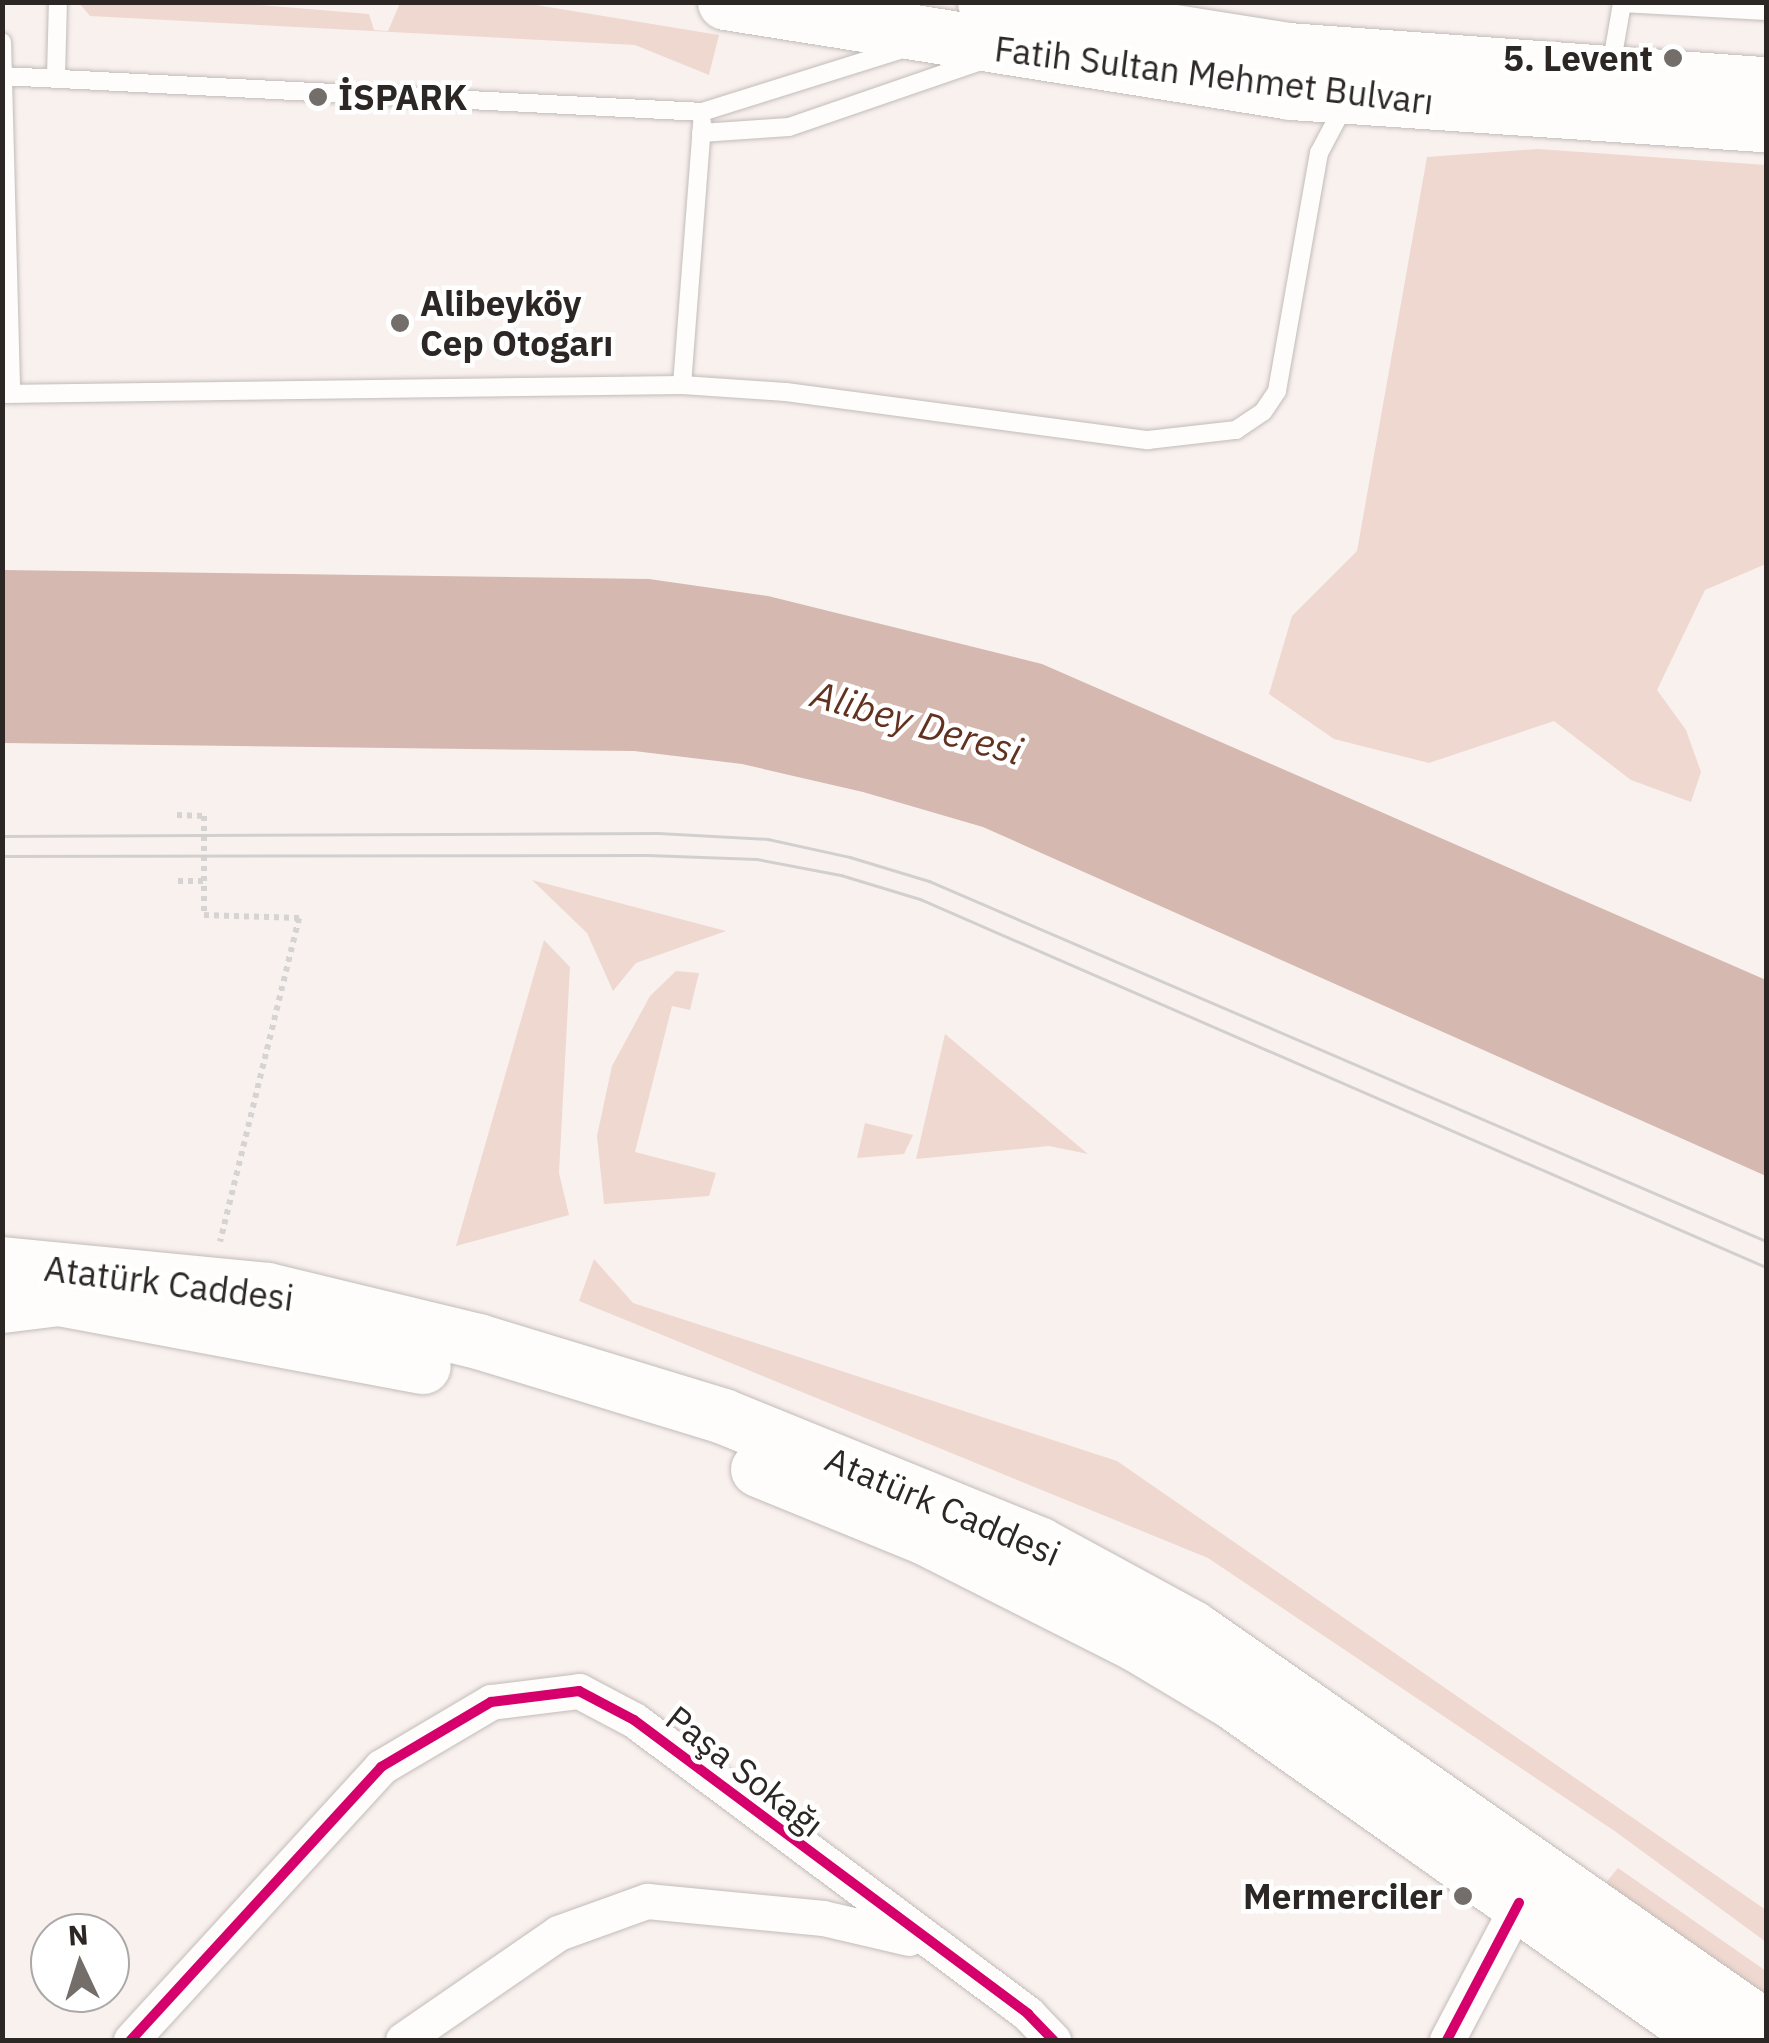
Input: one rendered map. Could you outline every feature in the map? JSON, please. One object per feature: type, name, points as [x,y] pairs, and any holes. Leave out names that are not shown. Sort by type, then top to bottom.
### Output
[{"type":"main road","name":"Fatih Sultan Mehmet Bulvarı","points":[[724,2],[932,38],[1349,97],[1766,124]]},
{"type":"main road","name":"Fatih Sultan Mehmet Bulvarı","points":[[985,2],[1287,50],[1766,84]]},
{"type":"main road","name":"Atatürk Caddesi","points":[[2,1264],[211,1282],[548,1360],[724,1416],[1040,1545],[1192,1628],[1766,2028]]},
{"type":"main road","name":"Atatürk Caddesi","points":[[2,1305],[59,1298],[379,1356],[580,1407],[790,1481],[1029,1585],[1232,1701],[1710,2040]]},
{"type":"street","name":"Paşa Sokağı","points":[[131,2040],[381,1767],[490,1702],[579,1691],[634,1720],[1028,2014],[1053,2040]]},
{"type":"street","points":[[403,2040],[558,1933],[647,1901],[824,1918],[930,1944]]},
{"type":"street","points":[[1447,2040],[1519,1904]]},
{"type":"lane","points":[[56,76],[58,2]]},
{"type":"lane","points":[[1610,74],[1622,4],[1766,12]]},
{"type":"lane","points":[[4,76],[702,112],[932,38]]},
{"type":"lane","points":[[2,42],[7,394],[682,385],[786,392],[1148,440],[1236,430],[1263,412],[1276,392],[1319,154],[1349,97]]},
{"type":"lane","points":[[701,133],[789,127],[1012,50]]},
{"type":"lane","points":[[682,385],[702,112]]},
{"type":"path","points":[[177,815],[204,816],[204,915],[299,918],[211,1282]]},
{"type":"path","points":[[178,881],[204,880]]},
{"type":"shaded area","points":[[79,3],[235,3],[369,14],[374,30],[388,31],[400,3],[524,3],[719,35],[709,75],[635,45],[90,16]]},
{"type":"shaded area","points":[[1538,149],[1766,165],[1766,564],[1705,590],[1657,690],[1686,730],[1701,772],[1691,802],[1631,780],[1554,721],[1429,763],[1334,739],[1269,694],[1292,616],[1357,551],[1427,157]]},
{"type":"shaded area","points":[[532,880],[726,931],[636,963],[613,991],[587,933]]},
{"type":"shaded area","points":[[544,940],[570,967],[559,1173],[569,1215],[456,1246]]},
{"type":"shaded area","points":[[676,971],[699,973],[690,1010],[672,1006],[635,1152],[716,1173],[709,1196],[604,1204],[597,1136],[612,1066],[650,996]]},
{"type":"shaded area","points":[[945,1034],[1088,1154],[1049,1146],[916,1159]]},
{"type":"shaded area","points":[[865,1123],[913,1135],[904,1154],[857,1158]]},
{"type":"shaded area","points":[[594,1259],[633,1303],[1117,1461],[1766,1910],[1766,1942],[1616,1832],[1208,1558],[579,1301]]},
{"type":"shaded area","points":[[1618,1868],[1766,1971],[1766,1996],[1604,1885]]},
{"type":"water","name":"Alibey Deresi","points":[[3,570],[649,579],[768,596],[1042,664],[1766,980],[1766,1176],[983,827],[863,792],[742,764],[634,751],[3,743]]},
{"type":"tram line","points":[[2,836],[658,833],[768,839],[850,857],[929,881],[1766,1241]]},
{"type":"tram line","points":[[2,856],[647,855],[757,859],[841,875],[920,899],[1766,1267]]},
{"type":"cycle path","points":[[131,2040],[381,1767],[491,1702],[579,1691],[634,1720],[1028,2014],[1053,2040]]},
{"type":"cycle path","points":[[1447,2040],[1519,1903]]},
{"type":"place","name":"5. Levent","points":[[1673,58]]},
{"type":"place","name":"İSPARK","points":[[318,97]]},
{"type":"place","name":"Alibeyköy Cep Otogarı","points":[[400,323]]},
{"type":"place","name":"Mermerciler","points":[[1463,1896]]}]
